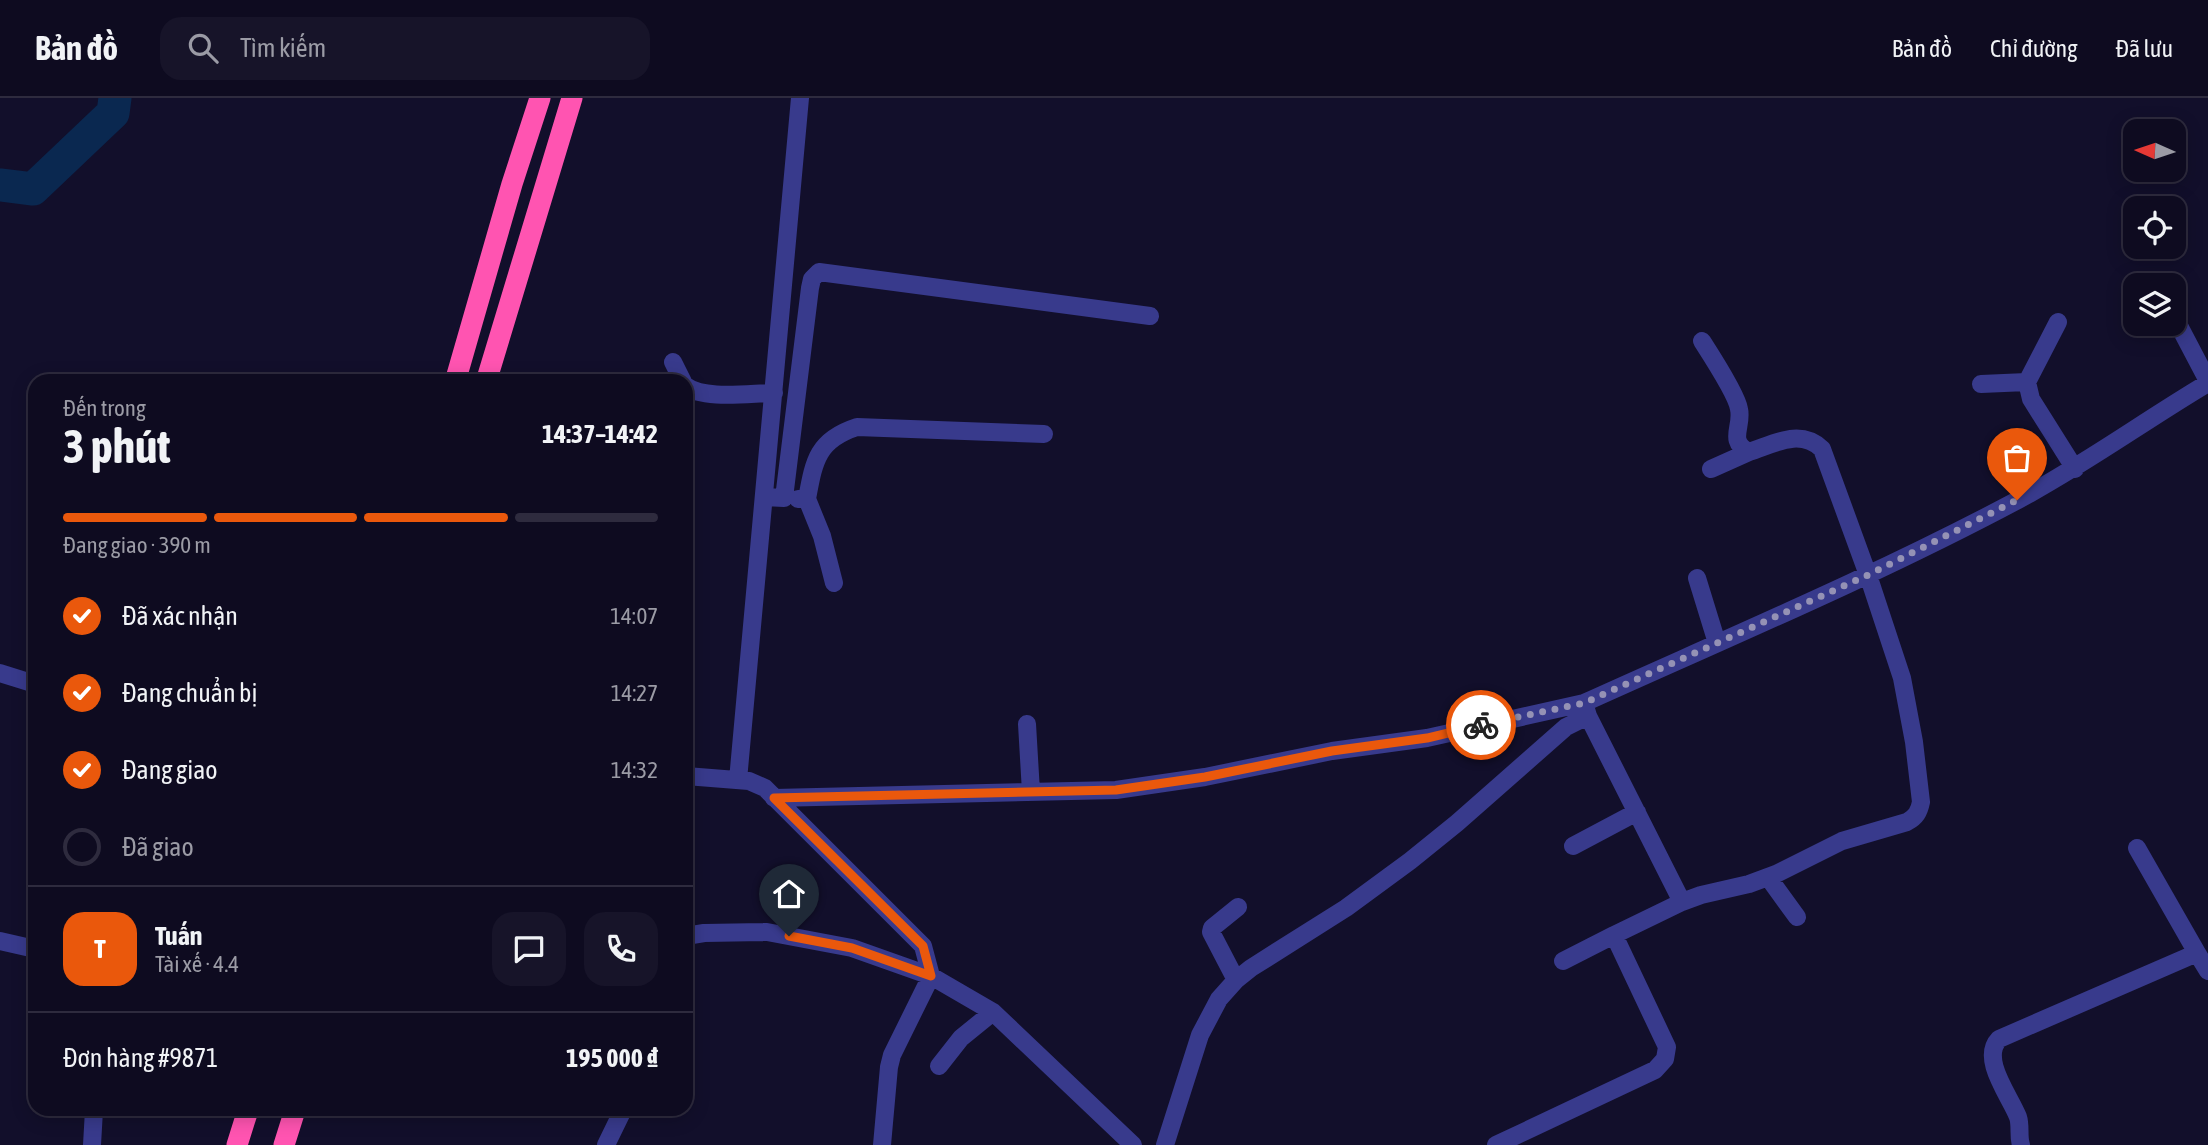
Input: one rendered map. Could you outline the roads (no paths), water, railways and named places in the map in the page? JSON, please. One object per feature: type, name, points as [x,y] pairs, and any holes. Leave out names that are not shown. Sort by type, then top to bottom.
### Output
[{"type":"highway","points":[[458,374],[512,184],[540,98]]},
{"type":"highway","points":[[488,374],[572,98]]},
{"type":"highway","points":[[237,1145],[246,1116]]},
{"type":"highway","points":[[284,1145],[293,1116]]},
{"type":"street","points":[[738,780],[800,98]]},
{"type":"street","points":[[784,498],[810,288],[819,272],[1150,316]]},
{"type":"street","points":[[2057,322],[2027,382],[2031,399],[2074,469]]},
{"type":"street","points":[[774,798],[1116,790],[1586,709],[1717,643],[1868,575],[2074,469],[2208,382],[2185,336]]},
{"type":"street","points":[[1702,341],[1740,408],[1737,440],[1741,448],[1749,452]]},
{"type":"street","points":[[673,362],[679,374]]},
{"type":"street","points":[[1981,384],[2027,382]]},
{"type":"street","points":[[693,391],[707,395],[774,393]]},
{"type":"street","points":[[834,583],[822,536],[807,499],[814,462],[821,450],[840,432],[856,427],[1044,434]]},
{"type":"street","points":[[1563,961],[1682,902],[1768,877],[1842,841],[1907,822],[1915,818],[1919,810],[1921,802],[1906,695],[1868,575],[1822,449],[1808,439],[1799,437],[1749,452],[1711,469]]},
{"type":"street","points":[[764,497],[807,499]]},
{"type":"street","points":[[1697,578],[1717,643]]},
{"type":"street","points":[[0,673],[28,682]]},
{"type":"street","points":[[1586,709],[1682,902]]},
{"type":"street","points":[[1165,1145],[1200,1035],[1219,999],[1236,980],[1346,908],[1410,861],[1467,815],[1586,709]]},
{"type":"street","points":[[1027,724],[1031,792]]},
{"type":"street","points":[[693,777],[749,781],[765,788],[923,946],[931,976],[892,1055],[882,1145]]},
{"type":"street","points":[[1573,846],[1637,812]]},
{"type":"street","points":[[2137,848],[2208,971]]},
{"type":"street","points":[[1768,877],[1797,917]]},
{"type":"street","points":[[1236,980],[1211,932],[1212,928],[1238,907]]},
{"type":"street","points":[[693,935],[767,932],[852,948],[931,976],[993,1012],[1133,1145]]},
{"type":"street","points":[[1496,1145],[1655,1070],[1665,1059],[1667,1047],[1614,935]]},
{"type":"street","points":[[0,942],[28,948]]},
{"type":"street","points":[[2016,1143],[2020,1123],[1992,1062],[1995,1043],[2197,953]]},
{"type":"street","points":[[939,1066],[961,1038],[993,1012]]},
{"type":"street","points":[[92,1145],[94,1116]]},
{"type":"street","points":[[606,1145],[620,1116]]},
{"type":"waterway","points":[[0,185],[33,189],[113,113],[115,98]]}]
